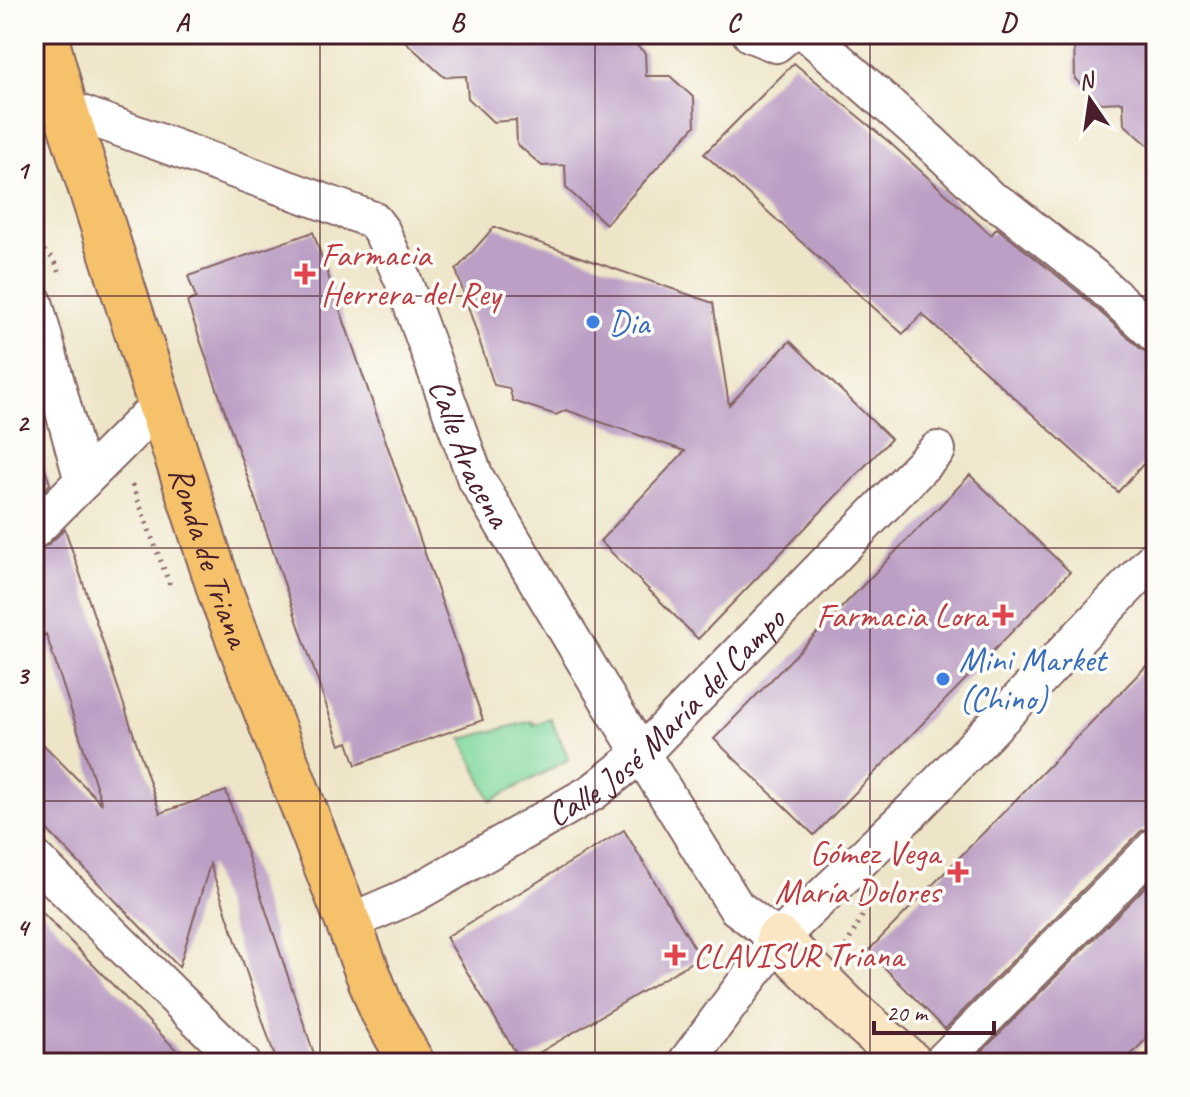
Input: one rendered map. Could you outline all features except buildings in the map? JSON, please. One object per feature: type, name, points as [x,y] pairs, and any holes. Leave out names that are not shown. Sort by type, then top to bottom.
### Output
[{"type":"main road","name":"Ronda de Triana","points":[[45,34],[49,105],[160,404],[221,594],[382,1010],[412,1063]]},
{"type":"street","points":[[751,34],[776,44],[788,34]]},
{"type":"street","points":[[808,34],[990,199],[1006,208],[1092,276],[1156,335]]},
{"type":"street","name":"Calle Aracena","points":[[49,105],[373,220],[382,232],[403,280],[475,477],[736,907],[778,939]]},
{"type":"street","points":[[34,302],[83,481]]},
{"type":"street","points":[[34,530],[160,404]]},
{"type":"street","name":"Calle José María del Campo","points":[[348,923],[410,896],[593,792],[642,753],[937,450]]},
{"type":"street","points":[[686,1063],[778,939],[914,809],[1156,557]]},
{"type":"street","points":[[941,1063],[1156,846]]},
{"type":"street","points":[[34,858],[242,1063]]},
{"type":"street","points":[[778,939],[845,1006],[910,1063]]},
{"type":"green space","points":[[550,718],[569,759],[491,801],[462,739],[532,721],[534,725]]},
{"type":"place","name":"Farmacia Herrera del Rey","points":[[305,274]]},
{"type":"place","name":"Dia","points":[[593,322]]},
{"type":"place","name":"Farmacia Lora","points":[[1003,615]]},
{"type":"place","name":"Mini Market (Chino)","points":[[943,679]]},
{"type":"place","name":"Gómez Vega María Dolores","points":[[958,872]]},
{"type":"place","name":"CLAVISUR Triana","points":[[675,955]]}]
